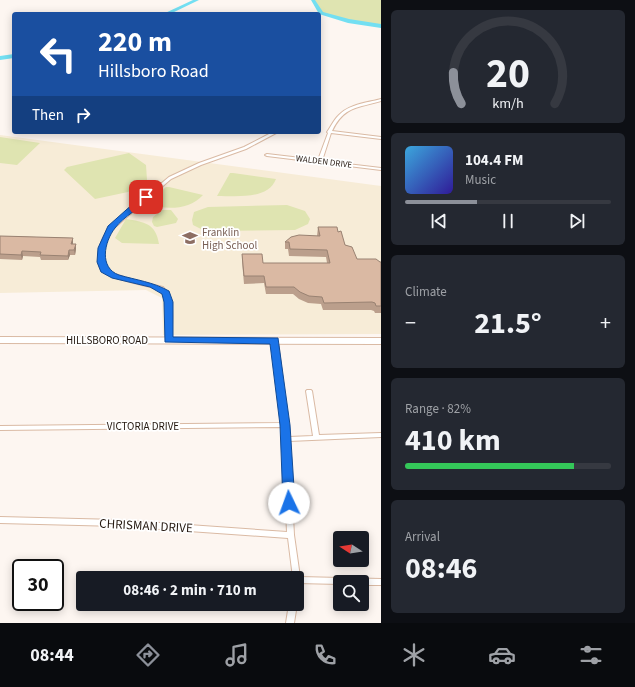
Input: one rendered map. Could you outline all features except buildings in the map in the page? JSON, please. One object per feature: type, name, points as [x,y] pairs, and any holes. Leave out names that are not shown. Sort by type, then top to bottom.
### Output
[{"type":"main road","name":"HILLSBORO ROAD","points":[[0,340],[381,341]]},
{"type":"street","points":[[320,161],[329,132],[337,117],[354,107],[381,101]]},
{"type":"street","points":[[329,132],[381,138]]},
{"type":"street","points":[[168,340],[169,302],[166,292],[161,288],[115,276],[104,270],[101,262],[101,252],[107,233],[124,216],[170,178],[200,164],[245,148],[272,134]]},
{"type":"street","name":"WALDEN DRIVE","points":[[268,155],[381,168]]},
{"type":"street","points":[[275,340],[285,425],[291,535],[296,571]]},
{"type":"street","points":[[309,391],[316,437]]},
{"type":"street","name":"VICTORIA DRIVE","points":[[0,428],[285,425]]},
{"type":"street","points":[[286,439],[381,435]]},
{"type":"street","name":"CHRISMAN DRIVE","points":[[0,520],[118,524],[291,535]]},
{"type":"street","points":[[304,579],[381,582]]},
{"type":"street","points":[[290,623],[292,611]]},
{"type":"shaded area","name":"Franklin High School","points":[[0,135],[381,186],[381,334],[163,335],[162,298],[146,290],[0,293]]},
{"type":"green space","points":[[313,0],[381,0],[381,26],[348,21],[320,12]]},
{"type":"green space","points":[[0,137],[40,143],[17,165],[0,163]]},
{"type":"green space","points":[[129,153],[146,165],[147,180],[128,192],[95,199],[64,170],[67,167]]},
{"type":"green space","points":[[230,173],[276,179],[272,186],[259,194],[217,196]]},
{"type":"green space","points":[[166,187],[203,195],[191,204],[177,208],[147,205]]},
{"type":"green space","points":[[287,205],[305,211],[310,219],[308,224],[295,230],[205,231],[193,225],[192,220],[194,212],[208,207]]},
{"type":"green space","points":[[162,210],[171,210],[178,219],[176,223],[157,227],[154,226],[152,222],[153,217]]},
{"type":"green space","points":[[126,219],[144,223],[152,228],[159,244],[122,243],[115,238]]},
{"type":"waterway","points":[[170,12],[197,0]]},
{"type":"waterway","points":[[313,0],[320,12]]},
{"type":"waterway","points":[[321,13],[348,21],[381,26]]},
{"type":"waterway","points":[[0,58],[12,56]]},
{"type":"place","name":"Franklin High School","points":[[190,238]]},
{"type":"route","points":[[146,197],[107,233],[101,252],[101,262],[104,270],[115,276],[161,288],[166,292],[169,302],[168,340],[275,340],[285,425],[289,503]]}]
